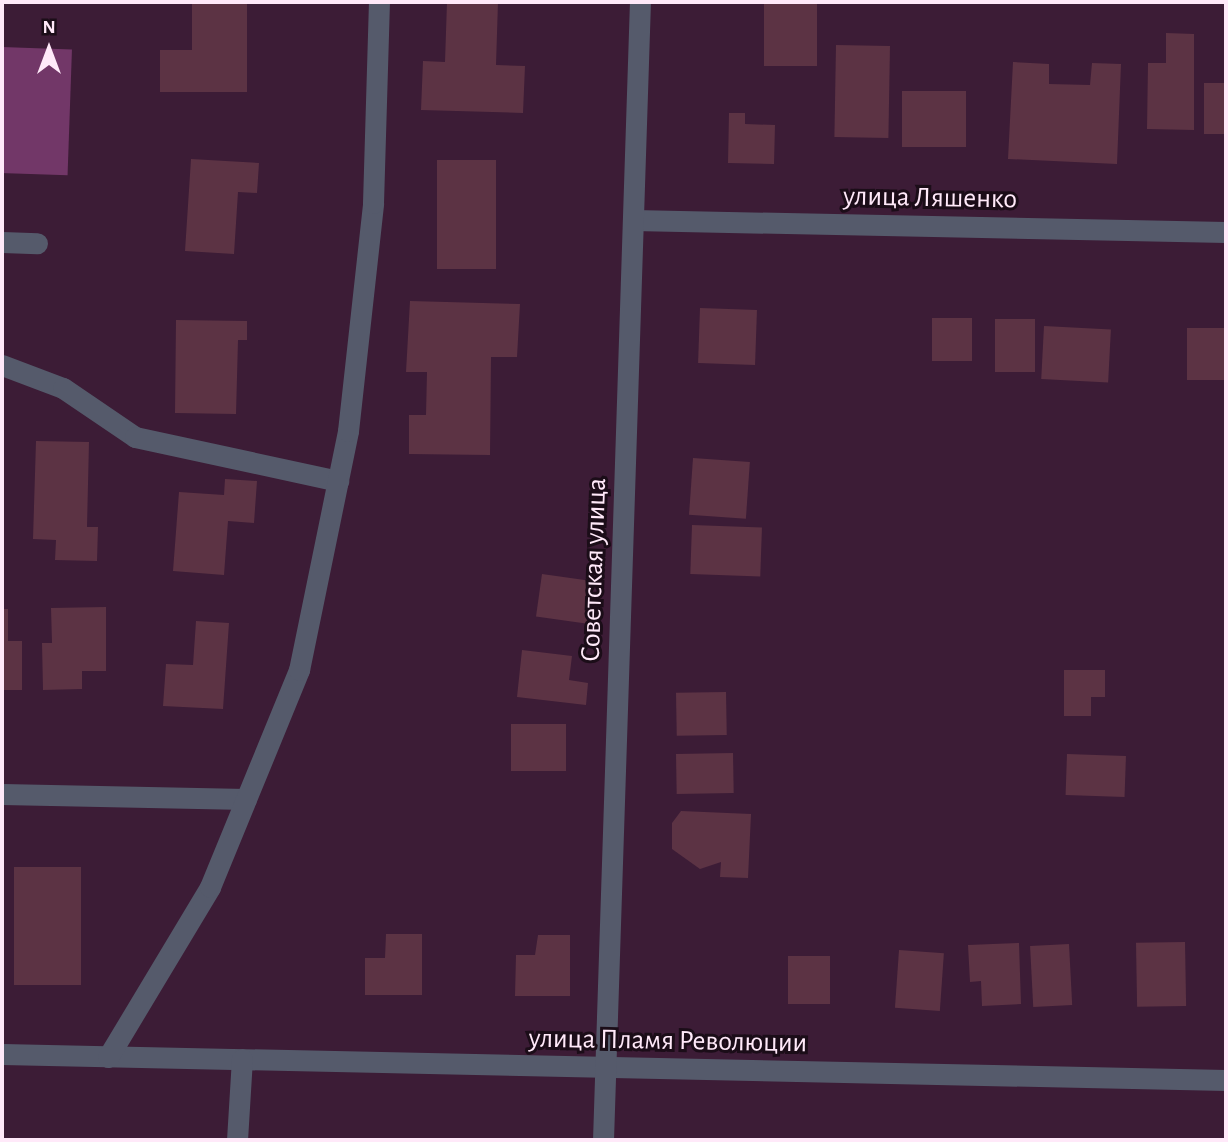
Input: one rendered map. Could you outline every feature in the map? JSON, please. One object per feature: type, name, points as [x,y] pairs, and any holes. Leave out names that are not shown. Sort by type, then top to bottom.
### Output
[{"type":"street","points":[[108,1057],[210,887],[299,670],[338,481],[373,203],[379,2]]},
{"type":"street","name":"Советская улица","points":[[603,1140],[640,2]]},
{"type":"street","name":"улица Ляшенко","points":[[633,220],[1226,232]]},
{"type":"street","points":[[2,242],[37,243]]},
{"type":"street","points":[[2,365],[63,388],[135,437],[338,481]]},
{"type":"street","points":[[2,794],[246,799]]},
{"type":"street","name":"улица Пламя Революции","points":[[2,1054],[1226,1080]]},
{"type":"street","points":[[237,1140],[242,1059]]},
{"type":"shaded area","points":[[2,47],[72,49],[68,175],[2,173]]},
{"type":"building","points":[[192,2],[247,2],[247,92],[160,92],[160,50],[192,50]]},
{"type":"building","points":[[447,2],[498,2],[496,65],[525,66],[523,113],[421,110],[423,61],[445,62]]},
{"type":"building","points":[[764,2],[817,2],[817,66],[764,66]]},
{"type":"building","points":[[1166,33],[1194,34],[1194,130],[1147,129],[1148,63],[1166,63]]},
{"type":"building","points":[[836,45],[890,46],[888,138],[834,137]]},
{"type":"building","points":[[1013,62],[1049,64],[1049,84],[1090,85],[1092,63],[1121,64],[1117,164],[1008,159]]},
{"type":"building","points":[[1204,83],[1226,83],[1226,134],[1204,134]]},
{"type":"building","points":[[902,91],[966,91],[966,147],[902,147]]},
{"type":"building","points":[[729,113],[745,113],[745,124],[775,125],[774,164],[728,163]]},
{"type":"building","points":[[191,159],[259,163],[257,193],[238,192],[234,254],[185,251]]},
{"type":"building","points":[[437,160],[496,160],[496,269],[437,269]]},
{"type":"building","points":[[410,301],[520,304],[517,357],[491,357],[490,455],[409,454],[409,415],[426,415],[427,372],[406,372]]},
{"type":"building","points":[[700,308],[757,310],[755,365],[698,363]]},
{"type":"building","points":[[932,318],[972,318],[972,361],[932,361]]},
{"type":"building","points":[[995,319],[1035,319],[1035,372],[995,372]]},
{"type":"building","points":[[176,320],[247,321],[247,340],[238,340],[236,414],[175,413]]},
{"type":"building","points":[[1044,326],[1111,330],[1108,382],[1041,379]]},
{"type":"building","points":[[1187,328],[1226,328],[1226,380],[1187,380]]},
{"type":"building","points":[[36,441],[89,442],[87,527],[98,527],[97,561],[55,560],[56,540],[33,539]]},
{"type":"building","points":[[693,458],[750,462],[746,519],[689,515]]},
{"type":"building","points":[[225,479],[257,481],[254,523],[228,521],[224,575],[173,571],[179,492],[224,495]]},
{"type":"building","points":[[692,525],[762,527],[760,576],[690,574]]},
{"type":"building","points":[[542,574],[593,581],[588,624],[536,617]]},
{"type":"building","points":[[106,607],[106,671],[82,671],[82,689],[43,690],[42,643],[52,643],[51,608]]},
{"type":"building","points":[[2,609],[8,609],[8,641],[22,641],[22,690],[2,690]]},
{"type":"building","points":[[196,621],[229,623],[223,709],[163,706],[166,664],[193,665]]},
{"type":"building","points":[[522,650],[572,656],[569,680],[588,683],[586,705],[517,697]]},
{"type":"building","points":[[1064,670],[1105,670],[1105,697],[1091,697],[1091,716],[1064,716]]},
{"type":"building","points":[[726,692],[727,735],[677,736],[676,693]]},
{"type":"building","points":[[511,724],[566,724],[566,771],[511,771]]},
{"type":"building","points":[[733,753],[734,793],[677,794],[676,754]]},
{"type":"building","points":[[1067,754],[1126,756],[1125,797],[1066,795]]},
{"type":"building","points":[[681,811],[751,814],[748,878],[720,877],[721,862],[700,869],[672,849],[672,823]]},
{"type":"building","points":[[14,867],[81,867],[81,985],[14,985]]},
{"type":"building","points":[[386,934],[422,934],[422,995],[365,995],[365,958],[385,958]]},
{"type":"building","points":[[538,935],[570,935],[570,996],[515,996],[516,955],[535,955]]},
{"type":"building","points":[[1185,942],[1186,1006],[1137,1007],[1136,943]]},
{"type":"building","points":[[1019,943],[1021,1004],[982,1006],[981,981],[970,982],[968,945]]},
{"type":"building","points":[[1069,944],[1072,1005],[1033,1007],[1030,946]]},
{"type":"building","points":[[899,950],[944,953],[940,1011],[895,1008]]},
{"type":"building","points":[[788,956],[830,956],[830,1004],[788,1004]]}]
